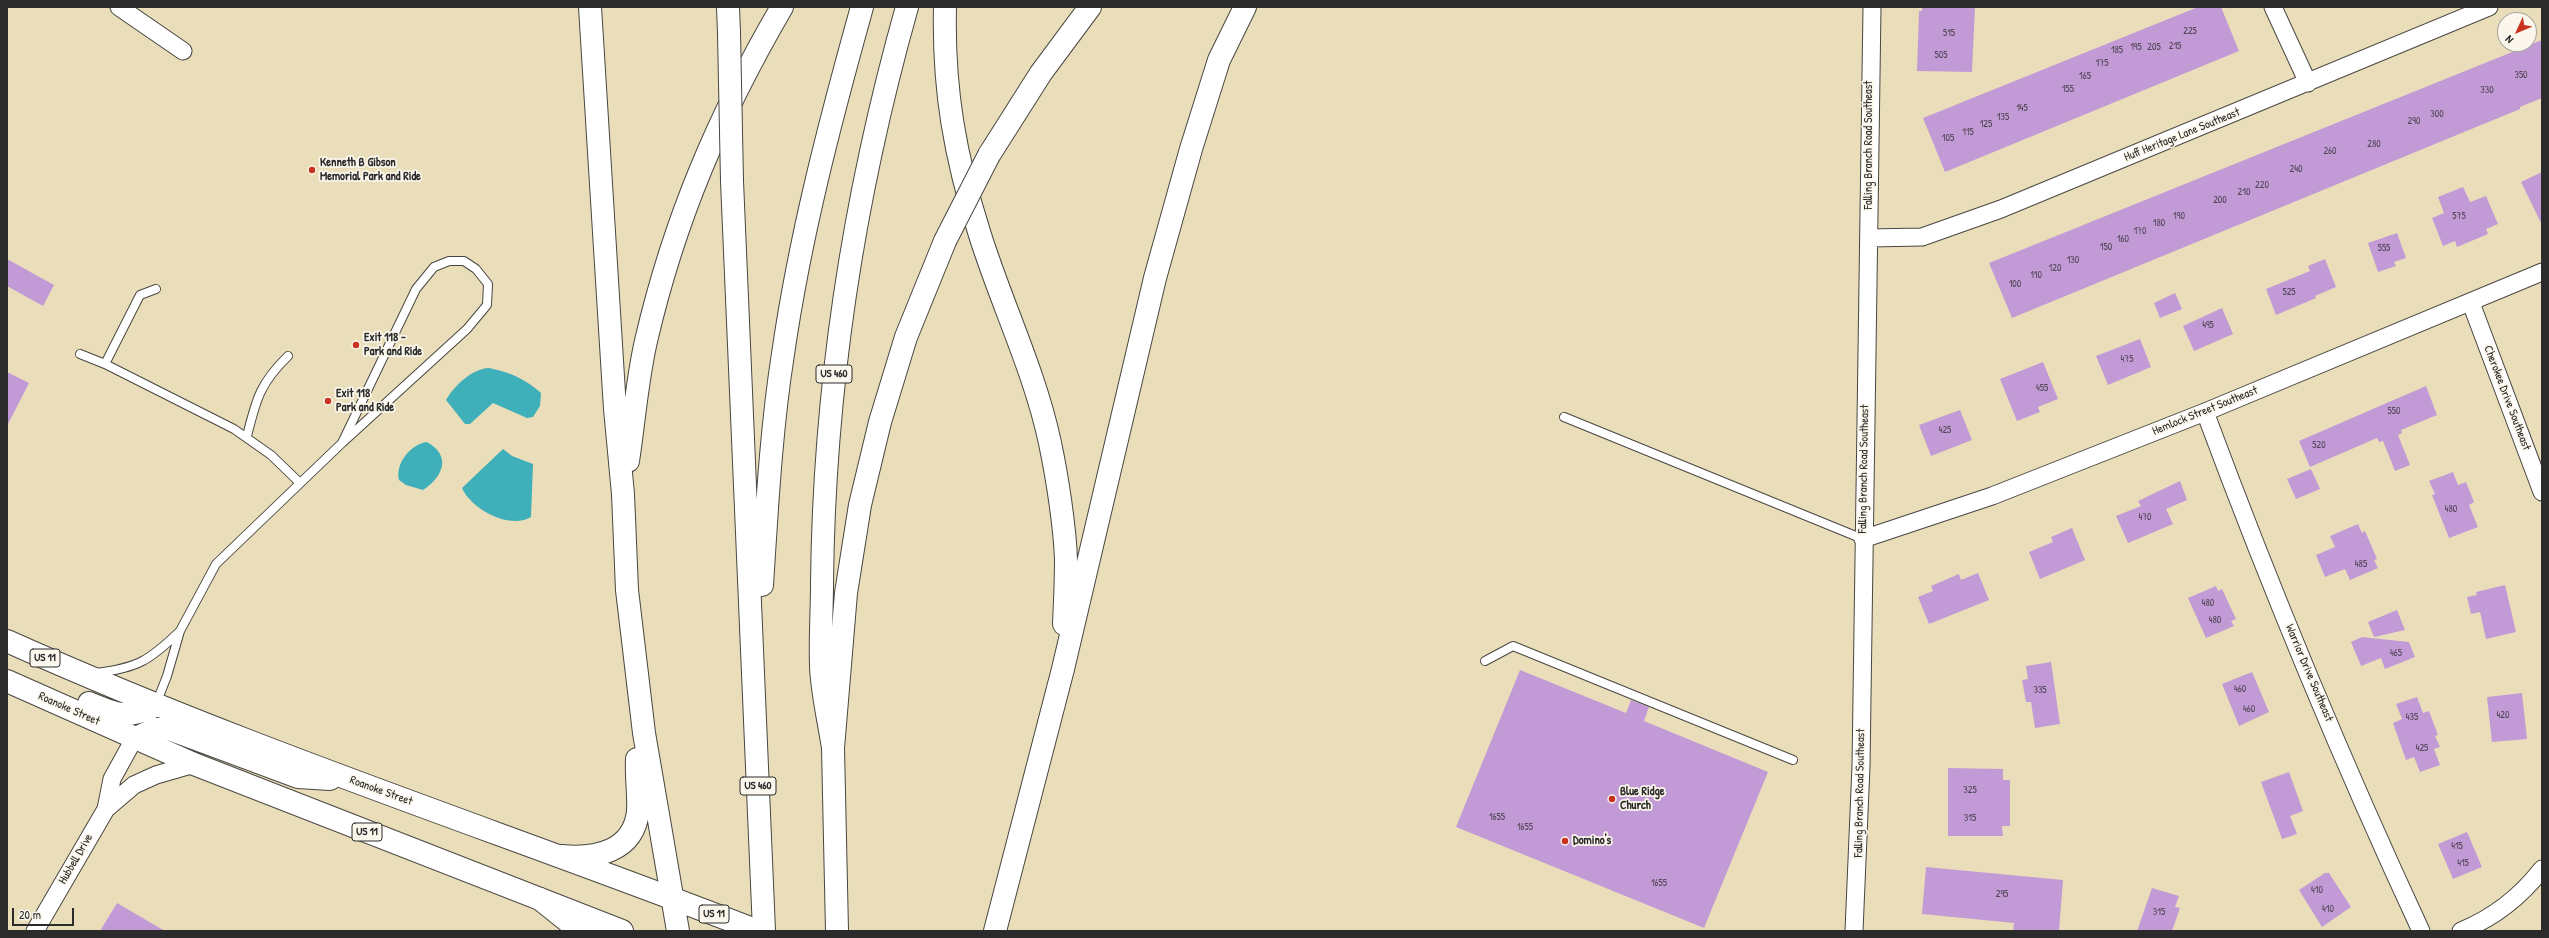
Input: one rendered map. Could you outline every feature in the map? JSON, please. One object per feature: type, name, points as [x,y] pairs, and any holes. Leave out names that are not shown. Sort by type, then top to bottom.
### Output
[{"type":"main road","points":[[590,7],[615,409],[623,494],[627,590],[644,733],[670,897],[678,931]]},
{"type":"main road","name":"US 460","points":[[728,7],[732,181],[764,931]]},
{"type":"main road","points":[[623,494],[645,343],[663,273],[684,208],[709,145],[757,51],[782,7]]},
{"type":"main road","name":"US 460","points":[[755,702],[767,503],[783,355],[805,230],[862,7]]},
{"type":"main road","name":"US 460","points":[[837,931],[833,748],[821,667],[823,509],[830,397],[846,285],[867,168],[907,7]]},
{"type":"main road","points":[[945,7],[944,53],[949,114],[962,171],[980,235],[1033,382],[1050,443],[1066,559],[1063,669]]},
{"type":"main road","points":[[833,748],[846,593],[860,505],[880,422],[906,337],[945,241],[989,155],[1041,73],[1090,7]]},
{"type":"main road","points":[[1000,925],[1063,669],[1154,278],[1191,148],[1219,60],[1245,7]]},
{"type":"main road","name":"Roanoke Street","points":[[7,641],[155,706],[345,778],[562,856],[758,931]]},
{"type":"main road","points":[[7,668],[116,714],[137,714],[155,706]]},
{"type":"main road","name":"Roanoke Street","points":[[7,681],[134,739],[194,764],[622,931]]},
{"type":"main road","points":[[134,739],[156,729],[169,729],[298,777],[321,780],[345,778]]},
{"type":"main road","points":[[562,856],[591,857],[604,854],[622,844],[628,836],[638,813],[637,757],[644,733]]},
{"type":"main road","points":[[540,899],[580,931]]},
{"type":"street","points":[[119,7],[183,51]]},
{"type":"street","name":"Falling Branch Road Southeast","points":[[1854,931],[1861,766],[1863,539],[1872,7]]},
{"type":"street","points":[[2273,7],[2308,83]]},
{"type":"street","name":"Huff Heritage Lane Southeast","points":[[1869,238],[1922,237],[2001,209],[2489,7]]},
{"type":"street","name":"Hemlock Street Southeast","points":[[1863,539],[1992,496],[2205,412],[2471,303],[2542,272]]},
{"type":"street","name":"Cherokee Drive Southeast","points":[[2471,303],[2542,492]]},
{"type":"street","name":"Warrior Drive Southeast","points":[[2205,412],[2245,519],[2376,835],[2421,931]]},
{"type":"street","name":"Hubbell Drive","points":[[35,931],[106,809],[112,780],[134,739]]},
{"type":"street","name":"Hubbell Drive","points":[[106,809],[134,785],[156,775],[194,764]]},
{"type":"street","points":[[2461,931],[2481,923],[2525,890],[2542,869]]},
{"type":"lane","points":[[155,706],[167,676],[180,630],[216,564],[300,483],[461,335],[487,305],[488,284],[476,269],[464,261],[449,261],[434,267],[416,289],[342,444]]},
{"type":"lane","points":[[105,364],[140,295],[156,289]]},
{"type":"lane","points":[[80,354],[105,364],[247,436],[272,455],[300,483]]},
{"type":"lane","points":[[247,436],[259,393],[276,367],[288,356]]},
{"type":"lane","points":[[1564,417],[1863,539]]},
{"type":"lane","points":[[82,675],[122,670],[149,658],[180,630]]},
{"type":"lane","points":[[1485,661],[1514,646],[1793,760]]},
{"type":"water","points":[[489,368],[517,377],[541,393],[540,406],[533,417],[527,418],[493,403],[470,424],[465,424],[446,400],[464,379],[476,371]]},
{"type":"water","points":[[427,442],[440,454],[442,466],[436,479],[423,490],[406,485],[399,480],[398,474],[402,461],[410,450],[415,446]]},
{"type":"water","points":[[503,449],[512,456],[533,464],[531,517],[513,521],[492,515],[482,510],[474,503],[462,488]]},
{"type":"building","points":[[1922,7],[1975,7],[1972,72],[1917,71],[1919,11],[1922,11]]},
{"type":"building","points":[[2198,7],[2221,7],[2239,51],[1945,172],[1923,118]]},
{"type":"building","points":[[2542,40],[2542,98],[2520,107],[2520,109],[2012,318],[1989,263],[2512,52],[2537,52],[2537,42]]},
{"type":"building","points":[[2542,172],[2542,225],[2521,182]]},
{"type":"building","points":[[2463,187],[2470,202],[2486,196],[2498,224],[2486,229],[2488,234],[2457,247],[2455,241],[2443,246],[2432,218],[2444,213],[2438,197]]},
{"type":"building","points":[[2397,233],[2406,258],[2394,262],[2396,266],[2378,272],[2368,243]]},
{"type":"building","points":[[7,259],[54,285],[43,306],[7,286]]},
{"type":"building","points":[[2325,259],[2336,287],[2315,296],[2316,298],[2276,315],[2266,289],[2310,271],[2308,266]]},
{"type":"building","points":[[2175,293],[2182,309],[2160,318],[2154,303]]},
{"type":"building","points":[[2222,308],[2233,334],[2194,351],[2183,326]]},
{"type":"building","points":[[2140,339],[2151,367],[2108,385],[2096,356]]},
{"type":"building","points":[[2043,362],[2058,399],[2038,407],[2040,412],[2017,421],[2000,379]]},
{"type":"building","points":[[7,372],[29,383],[7,426]]},
{"type":"building","points":[[2426,386],[2437,415],[2401,430],[2402,433],[2398,435],[2410,465],[2395,471],[2383,441],[2379,442],[2377,438],[2310,467],[2299,441]]},
{"type":"building","points":[[1960,410],[1972,440],[1931,456],[1919,425]]},
{"type":"building","points":[[2311,469],[2320,489],[2296,499],[2287,479]]},
{"type":"building","points":[[2453,472],[2458,485],[2466,482],[2474,502],[2469,505],[2478,527],[2449,538],[2432,495],[2435,494],[2429,481]]},
{"type":"building","points":[[2180,481],[2187,500],[2166,509],[2173,524],[2128,543],[2116,516],[2141,506],[2138,501]]},
{"type":"building","points":[[2358,524],[2362,533],[2365,531],[2377,559],[2374,560],[2378,568],[2350,580],[2345,569],[2325,577],[2316,555],[2335,547],[2330,536]]},
{"type":"building","points":[[2072,528],[2085,560],[2040,579],[2029,552],[2053,542],[2051,537]]},
{"type":"building","points":[[1978,573],[1989,600],[1929,624],[1918,597],[1933,591],[1931,586],[1959,574],[1961,580]]},
{"type":"building","points":[[2505,585],[2516,632],[2486,639],[2480,612],[2471,614],[2467,597],[2477,595],[2476,592]]},
{"type":"building","points":[[2216,586],[2218,591],[2222,589],[2236,619],[2231,621],[2234,626],[2206,638],[2188,598]]},
{"type":"building","points":[[2397,610],[2405,630],[2374,637],[2368,622]]},
{"type":"building","points":[[2362,637],[2409,642],[2415,657],[2385,669],[2381,658],[2361,666],[2351,642]]},
{"type":"building","points":[[2051,662],[2060,724],[2035,728],[2031,702],[2026,702],[2022,680],[2028,679],[2026,666]]},
{"type":"building","name":"Blue Ridge Church","points":[[1520,670],[1626,713],[1631,700],[1649,707],[1644,721],[1768,772],[1704,928],[1456,827]]},
{"type":"building","points":[[2252,672],[2269,712],[2239,726],[2222,684]]},
{"type":"building","points":[[2522,693],[2527,739],[2492,742],[2487,697]]},
{"type":"building","points":[[2417,697],[2423,713],[2429,711],[2438,735],[2435,736],[2440,747],[2434,749],[2440,765],[2420,772],[2414,757],[2406,760],[2393,723],[2402,719],[2396,704]]},
{"type":"building","points":[[1948,768],[2003,769],[2003,780],[2010,780],[2010,826],[2002,826],[2003,836],[1948,836]]},
{"type":"building","points":[[2289,772],[2303,811],[2290,816],[2297,834],[2282,839],[2261,782]]},
{"type":"building","points":[[2467,832],[2482,867],[2453,879],[2438,844]]},
{"type":"building","points":[[1926,867],[2063,880],[2059,931],[2013,931],[2014,923],[1922,914]]},
{"type":"building","points":[[2325,873],[2329,873],[2351,907],[2322,927],[2299,890]]},
{"type":"building","points":[[2152,888],[2179,896],[2175,907],[2180,908],[2172,931],[2137,931]]},
{"type":"building","points":[[117,903],[165,931],[100,931]]},
{"type":"place","name":"Kenneth B Gibson Memorial Park and Ride","points":[[312,170]]},
{"type":"place","name":"Exit 118 - Park and Ride","points":[[356,345]]},
{"type":"place","name":"Exit 118 Park and Ride","points":[[328,401]]},
{"type":"place","name":"Blue Ridge Church","points":[[1612,799]]},
{"type":"place","name":"Domino's","points":[[1565,841]]}]
